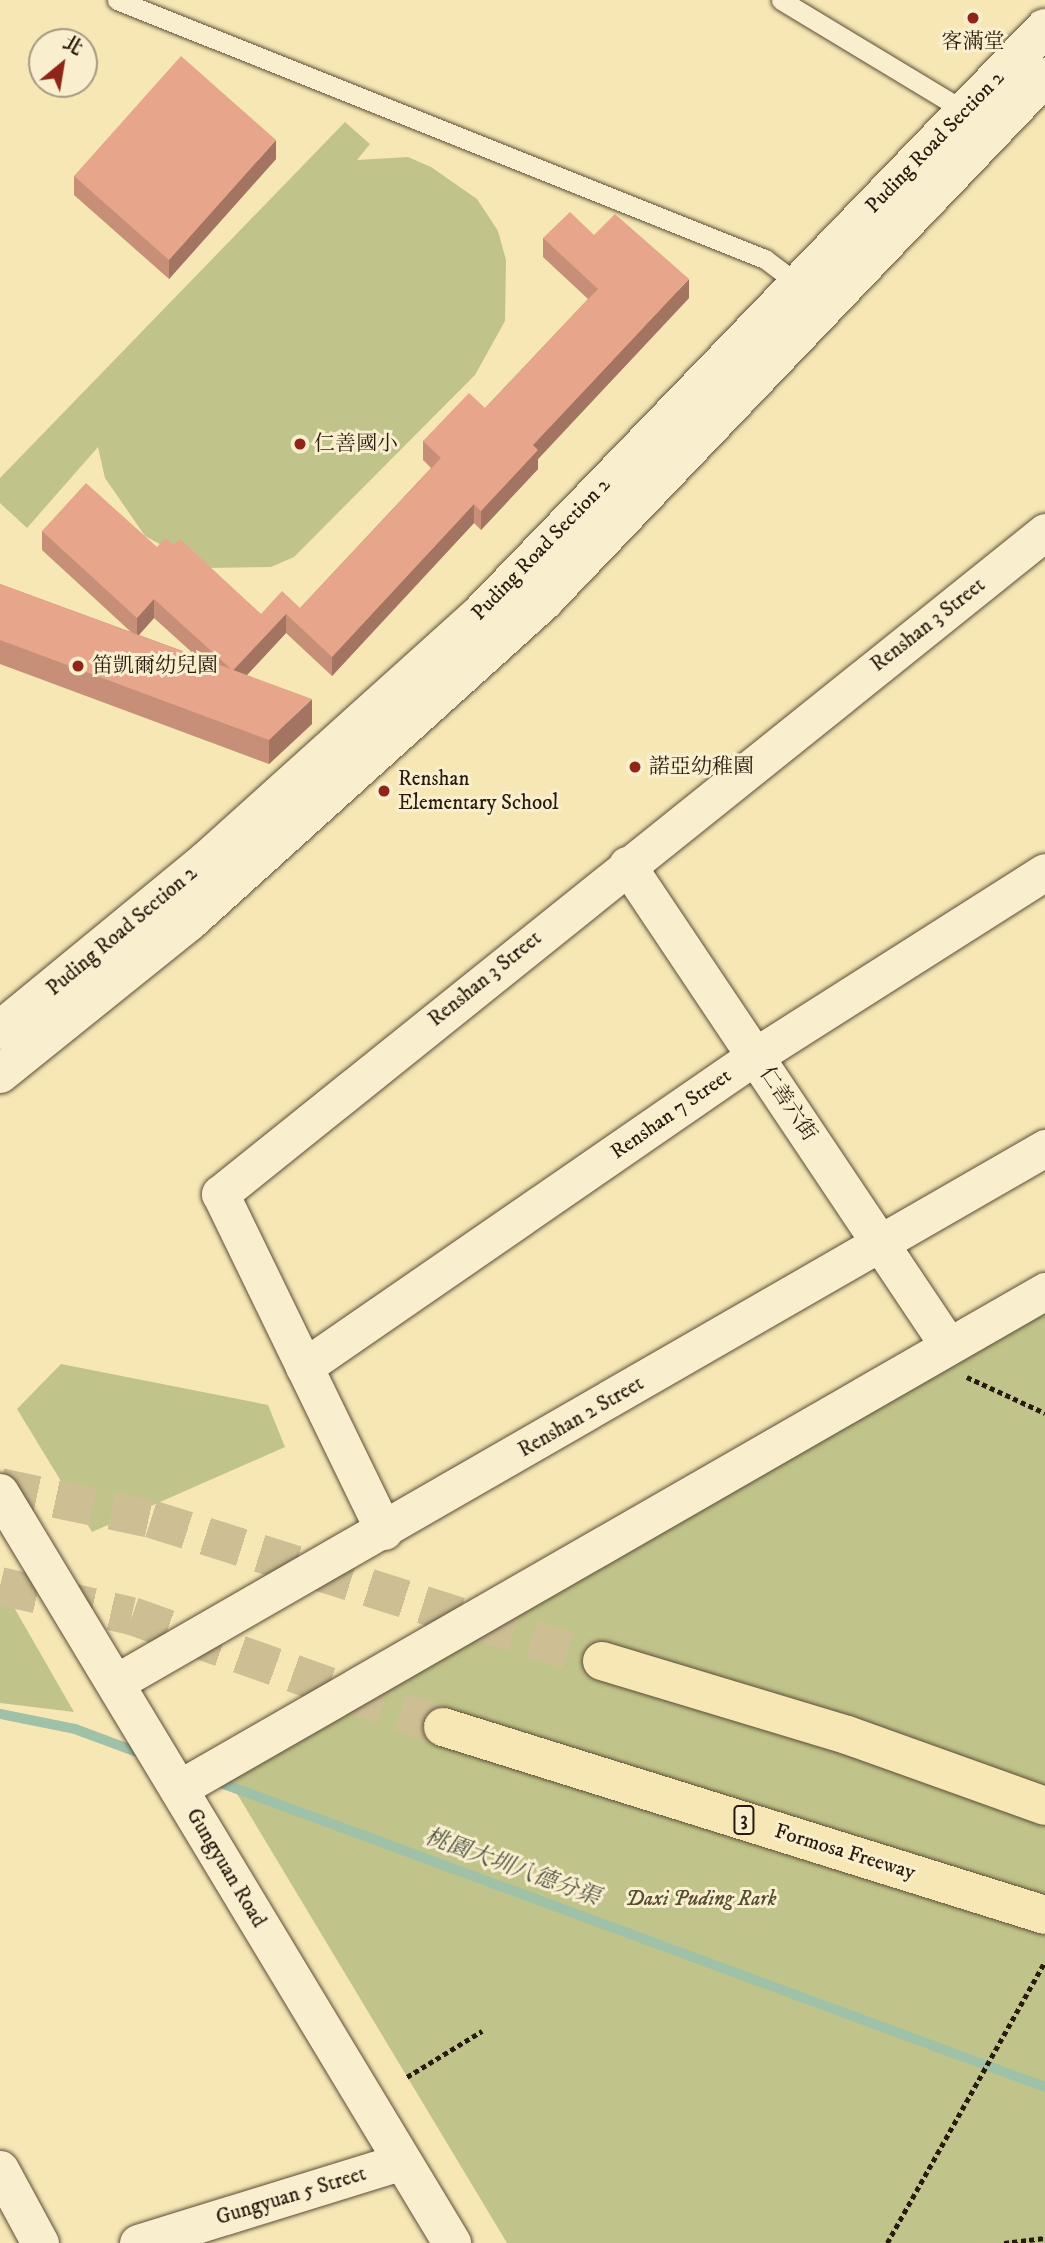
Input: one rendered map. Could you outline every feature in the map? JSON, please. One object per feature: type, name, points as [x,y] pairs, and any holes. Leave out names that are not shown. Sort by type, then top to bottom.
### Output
[{"type":"highway","points":[[602,1661],[847,1735],[1045,1806]]},
{"type":"highway","name":"Formosa Freeway","points":[[443,1727],[1045,1915]]},
{"type":"street","name":"Puding Road Section 2","points":[[0,1074],[189,922],[545,600],[978,123],[1045,28]]},
{"type":"street","name":"Puding Road Section 2","points":[[0,1030],[228,842],[480,614],[798,284],[978,123],[1045,78]]},
{"type":"street","name":"Renshan 3 Street","points":[[384,1531],[220,1194],[626,865],[1045,532]]},
{"type":"street","name":"仁善六街","points":[[626,865],[882,1243],[954,1359]]},
{"type":"street","name":"Renshan 7 Street","points":[[304,1367],[755,1056],[1045,872]]},
{"type":"street","name":"Renshan 2 Street","points":[[115,1684],[1045,1148]]},
{"type":"street","points":[[178,1789],[954,1359],[1045,1291]]},
{"type":"street","name":"Gungyuan Road","points":[[0,1493],[453,2243]]},
{"type":"street","name":"Gungyuan 5 Street","points":[[138,2243],[403,2161]]},
{"type":"street","points":[[0,2169],[40,2243]]},
{"type":"lane","points":[[117,0],[765,259],[798,284]]},
{"type":"lane","points":[[781,0],[978,123]]},
{"type":"path","points":[[954,1359],[1045,1413]]},
{"type":"path","points":[[887,2243],[1024,2004],[1045,1962]]},
{"type":"path","points":[[407,2077],[482,2031]]},
{"type":"path","points":[[1004,2243],[1045,2238]]},
{"type":"green space","points":[[345,122],[370,144],[357,160],[408,157],[431,167],[477,199],[498,231],[506,260],[505,321],[475,375],[294,557],[271,567],[203,568],[145,536],[105,478],[98,447],[27,528],[0,503],[0,478]]},
{"type":"green space","name":"Daxi Puding Rark","points":[[1045,1313],[1045,2243],[507,2243],[224,1772]]},
{"type":"green space","points":[[61,1364],[268,1405],[285,1447],[92,1532],[17,1409]]},
{"type":"green space","points":[[0,1583],[74,1712],[0,1703]]},
{"type":"building","points":[[181,56],[276,140],[169,260],[74,176]]},
{"type":"building","points":[[570,212],[594,235],[615,214],[689,279],[533,445],[538,450],[481,511],[474,504],[332,657],[286,614],[233,670],[154,599],[137,618],[42,531],[86,483],[157,547],[165,538],[174,545],[180,539],[261,614],[282,591],[300,608],[441,458],[423,441],[469,393],[485,408],[598,289],[543,238]]},
{"type":"building","points":[[0,584],[312,699],[269,740],[0,640]]},
{"type":"waterway","name":"桃園大圳八德分渠","points":[[0,1714],[75,1729],[145,1755]]},
{"type":"waterway","name":"桃園大圳八德分渠","points":[[213,1780],[1045,2087]]},
{"type":"tunnel","points":[[0,1487],[151,1519],[602,1661]]},
{"type":"tunnel","points":[[0,1586],[132,1616],[443,1727]]},
{"type":"place","name":"客滿堂","points":[[973,18]]},
{"type":"place","name":"仁善國小","points":[[300,444]]},
{"type":"place","name":"笛凱爾幼兒園","points":[[78,666]]},
{"type":"place","name":"諾亞幼稚園","points":[[635,767]]},
{"type":"place","name":"Renshan Elementary School","points":[[384,791]]}]
